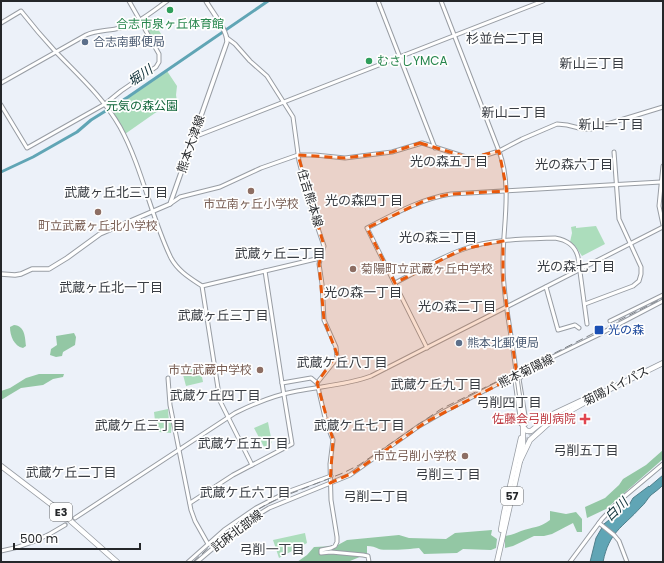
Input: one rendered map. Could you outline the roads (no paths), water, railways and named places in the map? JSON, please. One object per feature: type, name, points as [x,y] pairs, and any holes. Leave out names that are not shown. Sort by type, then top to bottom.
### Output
[{"type":"highway","name":"菊陽バイパス","points":[[532,433],[549,419],[663,361]]},
{"type":"highway","name":"菊陽バイパス","points":[[518,462],[527,445],[538,431],[558,417],[663,361]]},
{"type":"highway","points":[[523,427],[527,431],[531,431],[552,415],[585,400]]},
{"type":"highway","points":[[496,562],[518,462],[523,427]]},
{"type":"highway","points":[[521,446],[527,445]]},
{"type":"highway","name":"E3","points":[[1,466],[56,508],[117,562]]},
{"type":"highway","name":"E3","points":[[1,469],[54,510],[113,562]]},
{"type":"main road","points":[[206,1],[227,38]]},
{"type":"main road","name":"熊本大津線","points":[[170,204],[227,42],[227,38]]},
{"type":"main road","points":[[1,274],[15,275],[32,269],[47,270],[100,234],[170,204]]},
{"type":"street","points":[[1,105],[27,148],[106,106],[121,91],[156,67],[160,56],[158,51],[129,1]]},
{"type":"street","points":[[1,83],[55,51],[86,35],[97,31],[121,28],[140,19],[167,1]]},
{"type":"street","points":[[378,1],[435,148]]},
{"type":"street","points":[[441,1],[499,151],[505,171],[507,191],[503,241],[503,281],[523,427]]},
{"type":"street","points":[[194,137],[543,1]]},
{"type":"street","points":[[1,23],[21,11],[55,51],[106,106],[124,135],[167,250],[174,264],[202,286],[218,396],[227,418],[252,465]]},
{"type":"street","points":[[170,204],[180,197],[207,191],[224,185],[262,168],[298,155],[294,121],[284,102],[264,72],[250,61],[235,44],[227,38]]},
{"type":"street","name":"住吉熊本線","points":[[317,385],[337,358],[334,340],[327,329],[324,320],[322,284],[319,264],[324,246],[310,203],[298,155],[345,158],[392,152],[420,143],[473,158],[489,155],[499,151],[557,124],[588,129],[663,107]]},
{"type":"street","points":[[585,304],[633,286],[639,281],[641,274],[641,267],[619,219],[614,152]]},
{"type":"street","points":[[75,518],[227,418],[252,404],[317,385],[362,380],[580,270],[663,226],[659,206],[663,166]]},
{"type":"street","points":[[427,348],[367,228],[417,203],[434,197],[451,194],[661,182]]},
{"type":"street","points":[[395,283],[463,249],[476,245],[503,241],[550,239],[562,240],[568,242],[577,252],[587,324]]},
{"type":"street","points":[[202,286],[320,258]]},
{"type":"street","points":[[190,503],[232,475],[292,444],[265,271]]},
{"type":"street","points":[[546,287],[558,330],[575,325],[579,328]]},
{"type":"street","points":[[610,321],[663,295]]},
{"type":"street","name":"熊本菊陽線","points":[[330,483],[353,473],[426,422],[663,301]]},
{"type":"street","points":[[523,427],[526,422],[520,377],[543,363]]},
{"type":"street","points":[[168,378],[169,400],[190,503],[195,521],[208,544]]},
{"type":"street","points":[[282,383],[311,378],[317,385],[326,421],[333,440],[330,464],[330,483],[337,542],[335,546],[321,550],[321,553],[331,552],[363,554],[368,556],[369,562]]},
{"type":"street","points":[[492,387],[510,380],[515,381],[523,427]]},
{"type":"street","points":[[570,562],[599,523],[619,501],[663,464]]},
{"type":"street","points":[[188,562],[234,523],[271,499],[331,476]]},
{"type":"street","name":"託麻北部線","points":[[197,562],[238,527],[264,510],[279,502],[330,483]]},
{"type":"street","points":[[599,523],[614,535],[622,546],[627,562]]},
{"type":"street","points":[[1,551],[30,543],[65,525]]},
{"type":"water","points":[[663,475],[663,485],[651,495],[617,531],[609,544],[603,562],[590,562],[596,538],[604,524],[629,505],[633,498]]},
{"type":"waterway","name":"堀川","points":[[1,172],[33,157],[77,132],[91,120],[128,97],[268,1]]},
{"type":"tunnel","points":[[523,447],[532,433]]},
{"type":"tunnel","points":[[65,525],[75,518]]},
{"type":"railway","points":[[193,562],[235,524],[267,504],[359,465],[441,409],[663,298]]},
{"type":"place","name":"合志市泉ヶ丘体育館","points":[[170,10]]},
{"type":"place","name":"合志南郵便局","points":[[85,42]]},
{"type":"place","name":"むさしYMCA","points":[[369,61]]},
{"type":"place","name":"市立南ヶ丘小学校","points":[[251,191]]},
{"type":"place","name":"町立武蔵ヶ丘北小学校","points":[[98,212]]},
{"type":"place","name":"菊陽町立武蔵ヶ丘中学校","points":[[353,269]]},
{"type":"place","name":"光の森","points":[[599,330]]},
{"type":"place","name":"熊本北郵便局","points":[[459,343]]},
{"type":"place","name":"市立武蔵中学校","points":[[260,370]]},
{"type":"place","name":"佐藤会弓削病院","points":[[585,419]]},
{"type":"place","name":"市立弓削小学校","points":[[465,456]]},
{"type":"district","name":"杉並台二丁目","points":[[505,38]]},
{"type":"district","name":"新山三丁目","points":[[592,63]]},
{"type":"district","name":"新山二丁目","points":[[514,112]]},
{"type":"district","name":"新山一丁目","points":[[611,124]]},
{"type":"district","name":"光の森五丁目","points":[[449,161]]},
{"type":"district","name":"光の森六丁目","points":[[574,164]]},
{"type":"district","name":"武蔵ヶ丘北三丁目","points":[[116,192]]},
{"type":"district","name":"光の森四丁目","points":[[364,200]]},
{"type":"district","name":"光の森三丁目","points":[[438,237]]},
{"type":"district","name":"武蔵ヶ丘二丁目","points":[[280,253]]},
{"type":"district","name":"光の森七丁目","points":[[576,266]]},
{"type":"district","name":"武蔵ヶ丘北一丁目","points":[[111,287]]},
{"type":"district","name":"光の森一丁目","points":[[363,292]]},
{"type":"district","name":"光の森二丁目","points":[[457,306]]},
{"type":"district","name":"武蔵ヶ丘三丁目","points":[[223,315]]},
{"type":"district","name":"武蔵ケ丘八丁目","points":[[342,362]]},
{"type":"district","name":"武蔵ケ丘九丁目","points":[[436,384]]},
{"type":"district","name":"武蔵ケ丘四丁目","points":[[215,395]]},
{"type":"district","name":"弓削四丁目","points":[[509,402]]},
{"type":"district","name":"武蔵ケ丘三丁目","points":[[140,425]]},
{"type":"district","name":"武蔵ケ丘七丁目","points":[[359,425]]},
{"type":"district","name":"武蔵ケ丘五丁目","points":[[243,443]]},
{"type":"district","name":"弓削五丁目","points":[[586,450]]},
{"type":"district","name":"武蔵ケ丘二丁目","points":[[71,472]]},
{"type":"district","name":"弓削三丁目","points":[[448,474]]},
{"type":"district","name":"武蔵ケ丘六丁目","points":[[245,492]]},
{"type":"district","name":"弓削二丁目","points":[[376,496]]},
{"type":"district","name":"弓削一丁目","points":[[272,549]]},
{"type":"park label","name":"元気の森公園","points":[[142,106]]},
{"type":"water label","name":"白川","points":[[616,509]]}]
